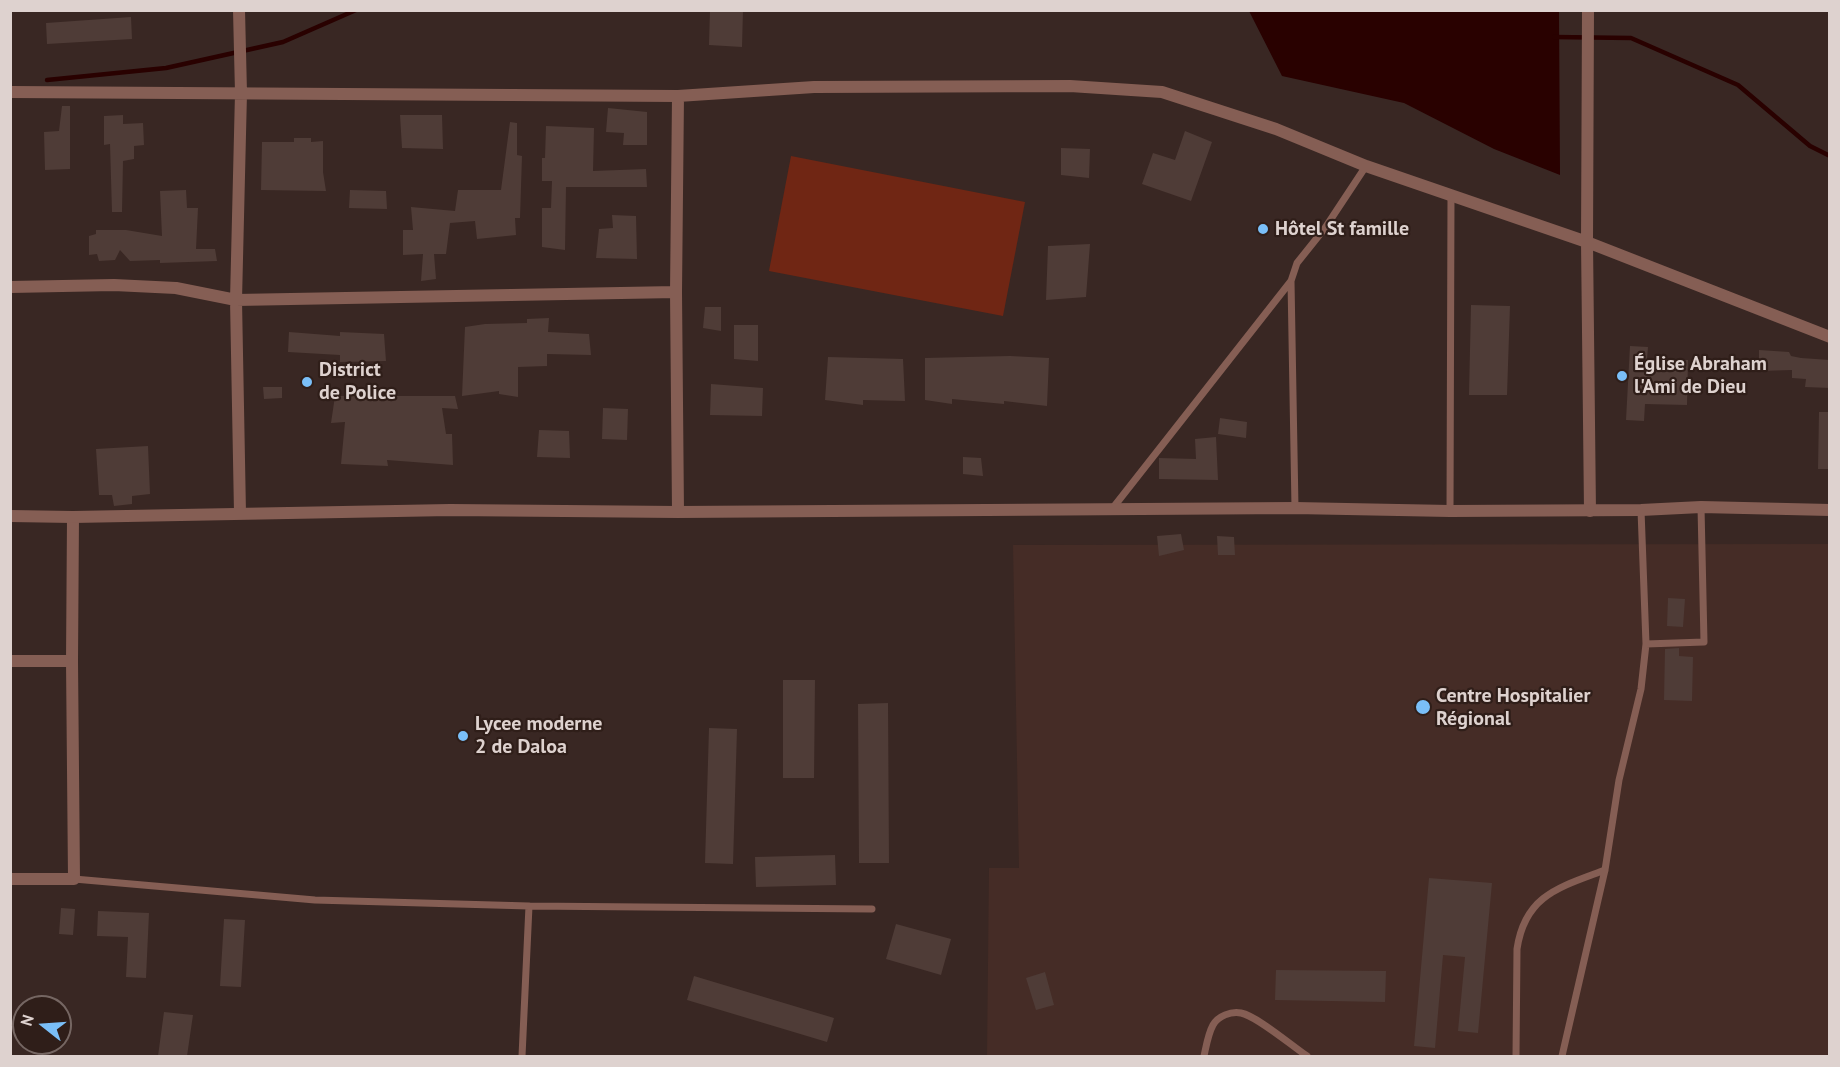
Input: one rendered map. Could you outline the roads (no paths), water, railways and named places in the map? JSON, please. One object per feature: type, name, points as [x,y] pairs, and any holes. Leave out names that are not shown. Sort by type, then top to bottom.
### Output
[{"type":"street","points":[[239,10],[241,93],[236,300],[240,513]]},
{"type":"street","points":[[1588,10],[1587,242],[1590,511]]},
{"type":"street","points":[[10,92],[678,96],[814,87],[1070,86],[1162,92],[1276,129],[1366,166],[1587,242],[1830,337]]},
{"type":"street","points":[[678,96],[676,292],[678,512]]},
{"type":"street","points":[[10,287],[114,285],[176,288],[236,300],[676,292]]},
{"type":"street","points":[[10,516],[74,517],[450,510],[678,512],[1294,508],[1590,511],[1701,507],[1830,510]]},
{"type":"street","points":[[10,879],[74,879],[72,661],[74,517]]},
{"type":"street","points":[[10,662],[72,661]]},
{"type":"lane","points":[[1112,509],[1291,281],[1298,263],[1325,228],[1366,166]]},
{"type":"lane","points":[[1450,511],[1451,195]]},
{"type":"lane","points":[[1291,281],[1294,508]]},
{"type":"lane","points":[[1646,644],[1704,642],[1701,507]]},
{"type":"lane","points":[[1562,1056],[1605,870],[1619,780],[1641,689],[1646,644],[1641,510]]},
{"type":"lane","points":[[1516,1056],[1517,949],[1523,922],[1539,900],[1555,889],[1605,870]]},
{"type":"lane","points":[[74,879],[315,900],[529,906],[872,909]]},
{"type":"lane","points":[[522,1056],[529,906]]},
{"type":"lane","points":[[1204,1056],[1212,1026],[1219,1018],[1231,1012],[1242,1013],[1259,1022],[1307,1056]]},
{"type":"waterway","points":[[47,80],[166,68],[283,42],[356,10]]},
{"type":"waterway","points":[[1554,37],[1631,38],[1738,85],[1810,146],[1830,156]]},
{"type":"place","name":"Hôtel St famille","points":[[1263,229]]},
{"type":"place","name":"Église Abraham l'Ami de Dieu","points":[[1622,376]]},
{"type":"place","name":"District de Police","points":[[307,382]]},
{"type":"place","name":"Centre Hospitalier Régional","points":[[1423,707]]},
{"type":"place","name":"Lycee moderne 2 de Daloa","points":[[463,736]]}]
